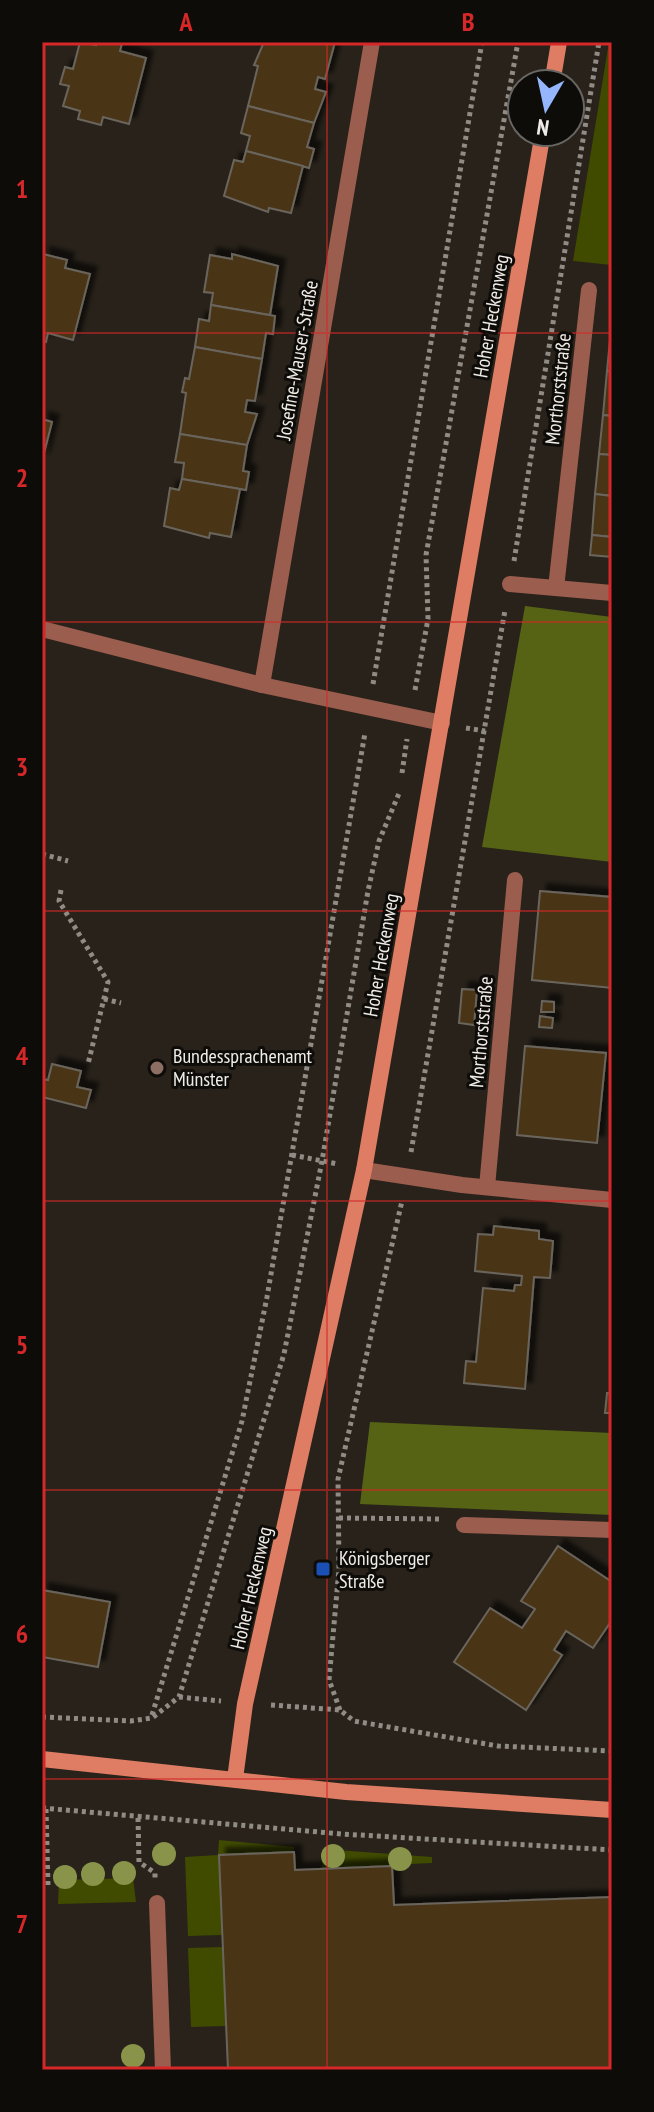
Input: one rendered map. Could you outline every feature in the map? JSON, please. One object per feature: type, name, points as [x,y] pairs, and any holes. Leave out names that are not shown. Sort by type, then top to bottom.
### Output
[{"type":"street","name":"Josefine-Mauser-Straße","points":[[262,685],[372,42]]},
{"type":"street","points":[[555,68],[559,42]]},
{"type":"street","name":"Hoher Heckenweg","points":[[235,1779],[245,1704],[364,1170],[540,148]]},
{"type":"street","name":"Morthorststraße","points":[[556,588],[589,290]]},
{"type":"street","points":[[510,584],[612,593]]},
{"type":"street","points":[[42,629],[262,685],[442,723]]},
{"type":"street","name":"Morthorststraße","points":[[487,1187],[515,880]]},
{"type":"street","points":[[364,1170],[407,1178],[612,1200]]},
{"type":"street","points":[[464,1525],[612,1530]]},
{"type":"street","points":[[42,1759],[346,1792],[612,1810]]},
{"type":"street","points":[[157,1903],[163,2070]]},
{"type":"path","points":[[152,1718],[242,1421],[292,1155],[482,42]]},
{"type":"path","points":[[42,1717],[107,1722],[152,1718],[179,1697],[284,1354],[322,1161],[368,891],[379,841],[399,792],[428,619],[426,555],[518,42]]},
{"type":"path","points":[[599,42],[510,584],[407,1178],[393,1251],[338,1479],[339,1569],[329,1680],[340,1710],[354,1721],[498,1746],[612,1751]]},
{"type":"path","points":[[42,854],[68,861]]},
{"type":"path","points":[[61,890],[59,901],[108,982],[88,1064]]},
{"type":"path","points":[[104,999],[121,1003]]},
{"type":"path","points":[[292,1155],[322,1161]]},
{"type":"path","points":[[339,1518],[450,1519],[464,1525]]},
{"type":"path","points":[[179,1697],[340,1710]]},
{"type":"path","points":[[48,1886],[44,1808],[138,1818],[612,1850]]},
{"type":"path","points":[[138,1818],[139,1862],[155,1873],[157,1903]]},
{"type":"green space","points":[[609,42],[612,42],[612,265],[573,261]]},
{"type":"green space","points":[[525,606],[612,617],[612,862],[482,847]]},
{"type":"green space","points":[[370,1422],[612,1433],[612,1515],[360,1504]]},
{"type":"green space","points":[[219,1840],[294,1847],[294,1852],[219,1855],[222,1935],[188,1936],[185,1857],[218,1855]]},
{"type":"green space","points":[[323,1849],[432,1857],[432,1863],[322,1868]]},
{"type":"green space","points":[[133,1878],[136,1902],[58,1904],[59,1880]]},
{"type":"green space","points":[[223,1947],[226,2026],[191,2027],[188,1948]]},
{"type":"building","points":[[80,42],[96,45],[97,42],[122,43],[120,51],[146,58],[129,124],[103,117],[101,125],[78,119],[80,111],[63,106],[69,86],[60,84],[65,67],[73,69]]},
{"type":"building","points":[[264,42],[335,42],[325,79],[318,77],[315,89],[326,92],[314,123],[248,106],[258,66],[254,65]]},
{"type":"building","points":[[248,106],[314,123],[307,147],[314,149],[309,168],[246,151],[250,136],[241,133]]},
{"type":"building","points":[[246,151],[303,166],[291,213],[269,208],[268,212],[224,196],[234,160],[243,162]]},
{"type":"building","points":[[43,254],[67,260],[65,268],[90,274],[73,340],[48,333],[46,342],[42,341]]},
{"type":"building","points":[[232,254],[278,266],[270,315],[211,305],[213,293],[204,292],[210,255],[232,259]]},
{"type":"building","points":[[211,305],[275,316],[273,334],[266,333],[262,359],[195,347],[199,319],[209,321]]},
{"type":"building","points":[[612,331],[612,372],[607,371]]},
{"type":"building","points":[[195,347],[262,359],[255,401],[247,400],[245,412],[257,414],[247,445],[180,434],[186,393],[182,392],[185,378],[189,379]]},
{"type":"building","points":[[607,371],[612,372],[612,416],[603,415]]},
{"type":"building","points":[[603,415],[612,416],[612,455],[599,454]]},
{"type":"building","points":[[42,419],[52,422],[42,461]]},
{"type":"building","points":[[180,434],[247,445],[243,471],[249,472],[246,490],[182,479],[184,463],[175,462]]},
{"type":"building","points":[[599,454],[612,455],[612,496],[595,494]]},
{"type":"building","points":[[182,479],[240,489],[231,537],[210,533],[209,538],[164,526],[170,488],[179,490]]},
{"type":"building","points":[[595,494],[612,496],[612,537],[592,535]]},
{"type":"building","points":[[592,535],[612,537],[612,557],[590,555]]},
{"type":"building","points":[[540,891],[612,897],[612,988],[532,980]]},
{"type":"building","points":[[462,989],[477,990],[474,1025],[459,1023]]},
{"type":"building","points":[[542,1001],[554,1002],[554,1012],[541,1012]]},
{"type":"building","points":[[540,1016],[553,1018],[552,1028],[539,1027]]},
{"type":"building","points":[[525,1046],[606,1053],[597,1143],[517,1135]]},
{"type":"building","points":[[52,1064],[81,1071],[77,1087],[91,1090],[86,1108],[42,1097],[42,1079],[48,1080]]},
{"type":"building","points":[[494,1226],[539,1231],[539,1239],[553,1241],[550,1278],[534,1277],[525,1389],[464,1383],[466,1361],[476,1362],[483,1288],[514,1291],[515,1285],[521,1285],[522,1276],[475,1271],[478,1234],[493,1235]]},
{"type":"building","points":[[607,1393],[612,1394],[612,1413],[605,1413]]},
{"type":"building","points":[[558,1546],[612,1582],[612,1620],[593,1648],[566,1631],[554,1650],[562,1655],[526,1710],[454,1662],[490,1608],[522,1628],[535,1609],[521,1601]]},
{"type":"building","points":[[42,1590],[110,1602],[98,1667],[42,1657]]},
{"type":"building","points":[[294,1852],[295,1870],[392,1866],[394,1905],[612,1897],[612,2070],[228,2070],[219,1855]]},
{"type":"place","name":"Bundessprachenamt Münster","points":[[157,1068]]},
{"type":"place","name":"Königsberger Straße","points":[[323,1569]]}]
